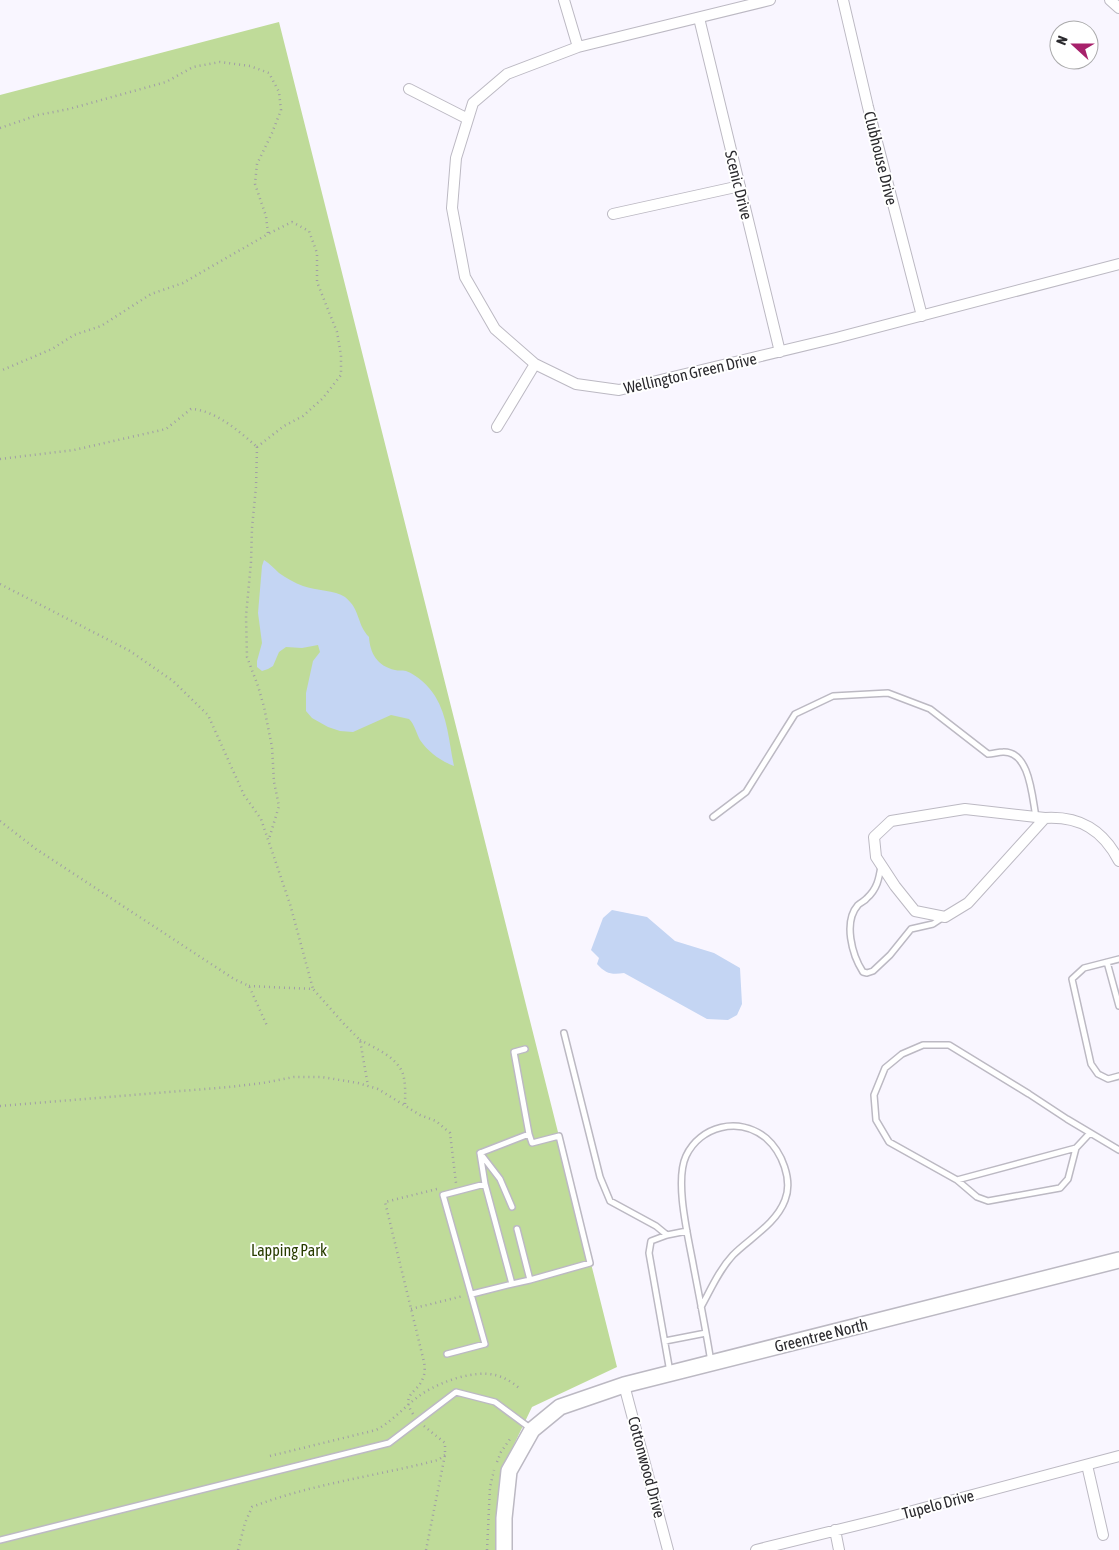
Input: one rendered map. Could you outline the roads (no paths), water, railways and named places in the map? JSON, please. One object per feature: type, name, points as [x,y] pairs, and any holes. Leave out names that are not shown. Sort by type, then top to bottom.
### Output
[{"type":"main road","name":"Greentree North","points":[[532,1430],[560,1407],[624,1385],[1119,1260]]},
{"type":"main road","points":[[504,1550],[504,1518],[509,1471],[532,1430]]},
{"type":"street","points":[[564,0],[578,47]]},
{"type":"street","name":"Wellington Green Drive","points":[[770,0],[578,47],[507,74],[473,102],[456,158],[452,208],[465,278],[495,329],[536,364],[576,384],[619,390],[780,352],[1119,264]]},
{"type":"street","name":"Clubhouse Drive","points":[[843,0],[868,107],[922,316]]},
{"type":"street","points":[[1110,0],[1119,8]]},
{"type":"street","name":"Scenic Drive","points":[[699,18],[780,352]]},
{"type":"street","points":[[409,89],[468,119]]},
{"type":"street","points":[[613,214],[740,186]]},
{"type":"street","points":[[497,427],[536,364]]},
{"type":"street","points":[[1041,817],[968,903],[945,917],[915,911],[876,857],[874,837],[891,821],[965,809],[1041,817],[1062,817],[1089,826],[1112,846],[1119,861]]},
{"type":"street","name":"Cottonwood Drive","points":[[624,1385],[668,1550]]},
{"type":"street","name":"Tupelo Drive","points":[[756,1550],[1119,1456]]},
{"type":"street","points":[[1087,1465],[1103,1536]]},
{"type":"street","points":[[835,1530],[839,1550]]},
{"type":"lane","points":[[713,817],[746,792],[795,714],[833,696],[888,693],[930,709],[988,754],[1004,752],[1020,758],[1027,770],[1041,817]]},
{"type":"lane","points":[[882,866],[878,884],[868,897],[857,906],[851,923],[852,947],[863,972],[873,971],[890,956],[910,929],[933,924],[945,917]]},
{"type":"lane","points":[[1119,959],[1084,968],[1072,979],[1091,1064],[1098,1074],[1108,1079],[1119,1076]]},
{"type":"lane","points":[[1107,962],[1119,1006]]},
{"type":"lane","points":[[564,1033],[600,1176],[610,1202],[656,1226],[667,1235]]},
{"type":"lane","points":[[1090,1133],[1076,1148],[1068,1179],[1060,1188],[988,1201],[977,1197],[957,1180],[889,1142],[876,1120],[874,1096],[884,1068],[902,1054],[923,1045],[949,1046],[1119,1150]]},
{"type":"lane","points":[[472,1294],[590,1263],[559,1136],[532,1143],[529,1134],[514,1052],[525,1049]]},
{"type":"lane","points":[[701,1307],[718,1274],[733,1256],[772,1220],[785,1200],[788,1182],[785,1168],[775,1149],[766,1138],[752,1130],[723,1126],[709,1131],[696,1140],[685,1157],[681,1175],[687,1231],[711,1363]]},
{"type":"lane","points":[[480,1153],[529,1134]]},
{"type":"lane","points":[[957,1180],[1076,1148]]},
{"type":"lane","points":[[480,1153],[485,1184],[512,1284]]},
{"type":"lane","points":[[480,1153],[500,1179],[512,1207]]},
{"type":"lane","points":[[447,1354],[484,1344],[472,1294],[443,1195],[485,1184]]},
{"type":"lane","points":[[517,1229],[530,1280]]},
{"type":"lane","points":[[670,1373],[649,1253],[651,1241],[687,1231]]},
{"type":"lane","points":[[665,1342],[706,1334]]},
{"type":"lane","points":[[0,1540],[389,1444],[456,1392],[495,1402],[532,1430]]},
{"type":"water","points":[[264,560],[288,579],[308,588],[336,593],[345,597],[350,602],[369,637],[373,653],[379,662],[389,668],[406,671],[414,675],[435,696],[443,713],[454,766],[440,759],[427,748],[420,740],[409,719],[391,715],[353,732],[340,731],[328,727],[312,718],[306,711],[306,693],[313,661],[320,652],[318,645],[302,648],[286,647],[279,652],[273,666],[262,671],[257,667],[262,643],[258,613]]},
{"type":"water","points":[[612,910],[647,917],[675,941],[714,953],[740,968],[742,1004],[737,1015],[728,1020],[707,1019],[624,973],[609,973],[603,970],[597,964],[599,958],[591,950],[603,918]]},
{"type":"park label","name":"Lapping Park","points":[[289,1250]]}]
